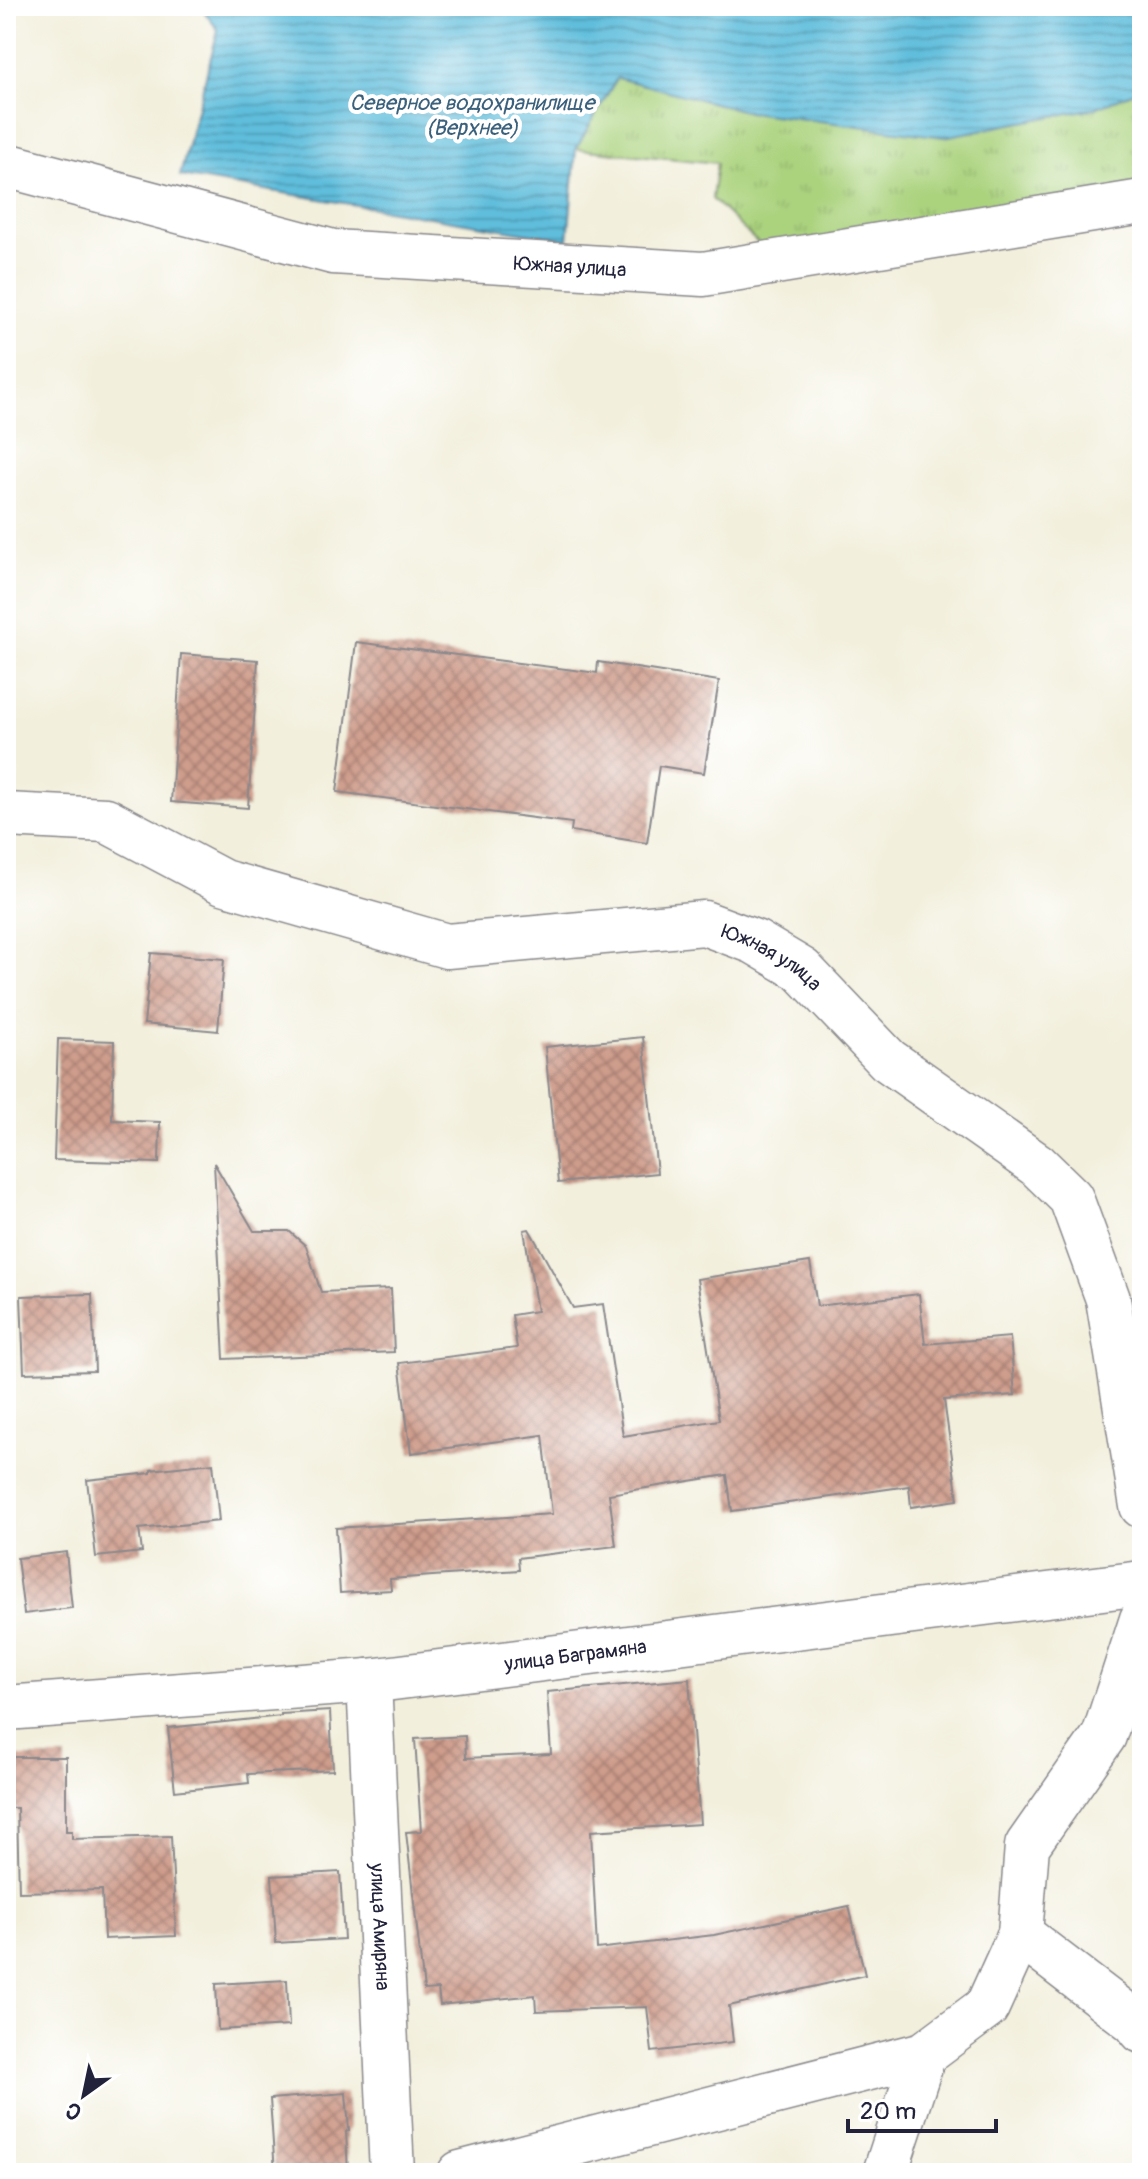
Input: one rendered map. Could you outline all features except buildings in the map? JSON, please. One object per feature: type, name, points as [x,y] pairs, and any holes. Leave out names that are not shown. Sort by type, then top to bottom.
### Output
[{"type":"street","name":"Южная улица","points":[[6,165],[333,252],[703,274],[1142,202]]},
{"type":"street","name":"Южная улица","points":[[6,815],[106,820],[223,882],[447,946],[704,923],[755,942],[779,956],[802,970],[888,1060],[1037,1165],[1071,1198],[1108,1299],[1142,1506]]},
{"type":"street","name":"улица Баграмяна","points":[[6,1708],[369,1681],[1142,1583]]},
{"type":"street","points":[[460,2173],[924,2054],[987,2007],[1020,1934],[1027,1846],[1104,1736],[1142,1619]]},
{"type":"street","name":"улица Амиряна","points":[[369,1681],[392,2173]]},
{"type":"street","points":[[1020,1934],[1135,2022],[1142,2031]]},
{"type":"street","points":[[885,2173],[924,2054]]},
{"type":"green space","points":[[616,77],[749,112],[1095,108],[1142,89],[1142,194],[762,247],[712,199],[717,163],[576,149]]},
{"type":"water","name":"Северное водохранилище (Верхнее)","points":[[200,6],[1142,6],[1142,89],[1095,108],[944,137],[749,112],[617,78],[576,149],[568,240],[180,176],[218,30]]}]
